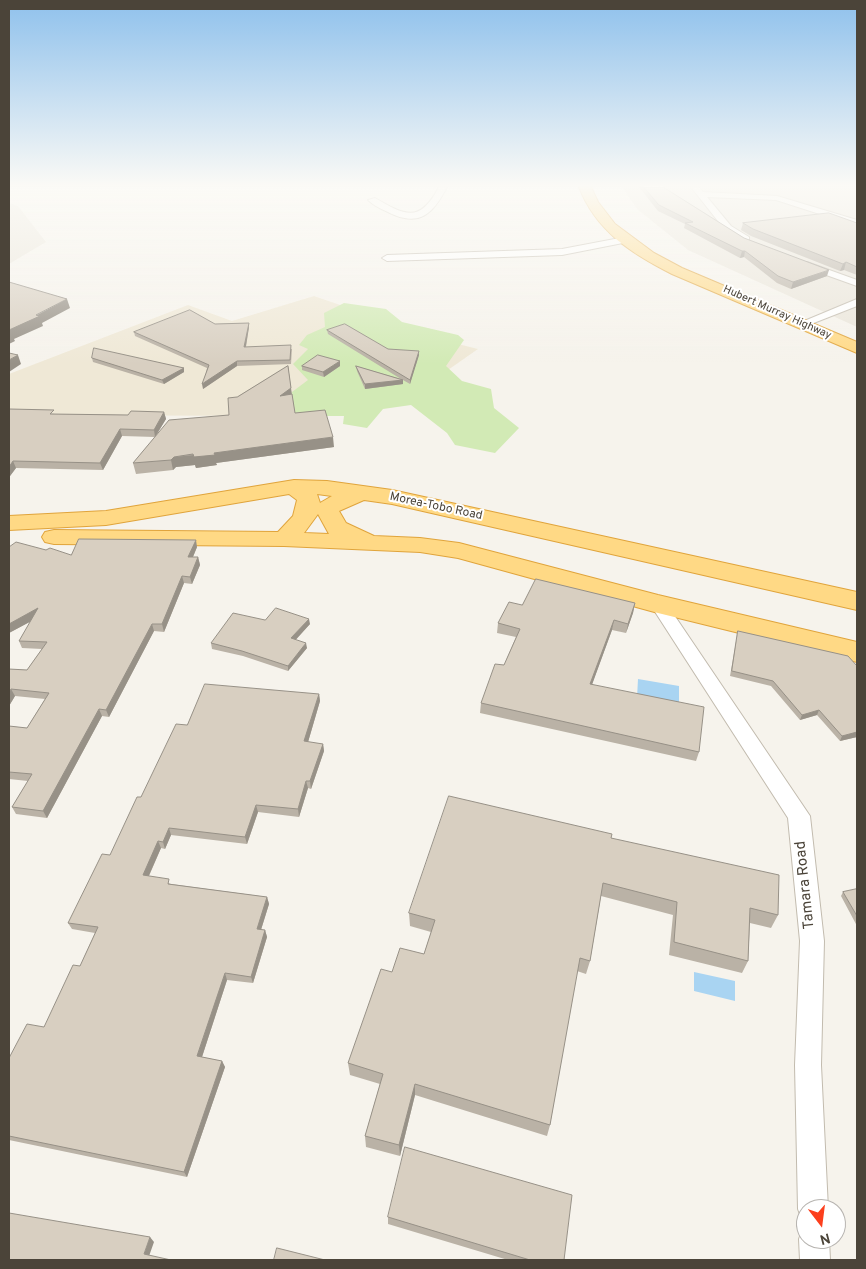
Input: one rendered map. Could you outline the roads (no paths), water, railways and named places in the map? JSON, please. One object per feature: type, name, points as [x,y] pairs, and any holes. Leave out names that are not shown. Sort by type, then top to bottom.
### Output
[{"type":"highway","name":"Hubert Murray Highway","points":[[645,246],[677,270],[857,338]]},
{"type":"highway","name":"Hubert Murray Highway","points":[[809,321],[857,348]]},
{"type":"highway","name":"Morea-Tobo Road","points":[[9,522],[73,521],[120,516],[200,500],[294,487],[362,493],[392,497],[857,601]]},
{"type":"highway","points":[[284,539],[307,515],[310,507],[308,498],[294,487]]},
{"type":"highway","points":[[362,493],[336,502],[327,509],[336,528],[371,543]]},
{"type":"highway","points":[[120,516],[112,524],[114,530],[136,538]]},
{"type":"highway","points":[[9,537],[228,541],[284,539],[420,545],[459,551],[658,604],[857,652]]},
{"type":"street","points":[[386,258],[562,252],[584,246]]},
{"type":"street","points":[[799,262],[857,283]]},
{"type":"street","points":[[809,321],[857,302]]},
{"type":"street","name":"Tamara Road","points":[[658,604],[799,816],[812,941],[808,1065],[813,1199]]},
{"type":"water","points":[[638,679],[679,686],[679,705],[637,698]]},
{"type":"water","points":[[694,972],[735,981],[735,1001],[694,991]]}]
